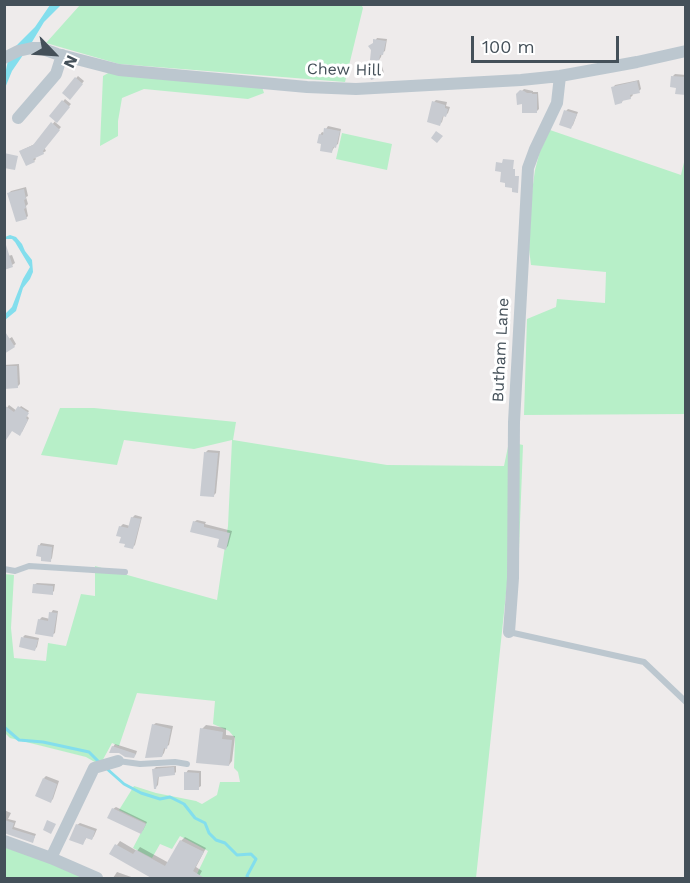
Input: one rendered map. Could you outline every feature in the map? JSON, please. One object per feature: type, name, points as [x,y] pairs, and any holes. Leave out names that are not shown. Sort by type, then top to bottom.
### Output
[{"type":"street","name":"Chew Hill","points":[[4,58],[18,51],[40,48],[62,56],[119,70],[307,87],[356,89],[560,76],[686,51]]},
{"type":"street","points":[[18,118],[32,112],[56,74],[62,56]]},
{"type":"street","name":"Butham Lane","points":[[509,632],[513,578],[514,422],[528,168],[557,103],[560,76]]},
{"type":"street","points":[[51,858],[94,768],[114,762]]},
{"type":"street","points":[[4,842],[51,858],[97,879]]},
{"type":"lane","points":[[4,569],[15,571],[29,566],[124,572]]},
{"type":"lane","points":[[509,632],[644,662],[686,702]]},
{"type":"lane","points":[[114,762],[187,764]]},
{"type":"green space","points":[[361,4],[363,8],[345,82],[119,64],[46,43],[80,5]]},
{"type":"green space","points":[[110,72],[262,87],[264,93],[248,99],[144,89],[122,98],[118,136],[100,146],[103,76]]},
{"type":"green space","points":[[550,130],[681,175],[685,158],[685,414],[524,415],[527,319],[556,307],[557,299],[605,303],[606,272],[531,265],[530,206],[535,170],[540,151]]},
{"type":"green space","points":[[342,133],[392,144],[387,170],[336,159]]},
{"type":"green space","points":[[60,408],[94,408],[236,422],[233,440],[387,465],[504,466],[509,442],[523,445],[518,575],[507,584],[476,878],[195,878],[208,851],[180,836],[172,849],[160,844],[152,858],[133,848],[146,823],[119,810],[134,786],[202,804],[217,795],[220,782],[240,782],[238,772],[234,768],[235,738],[229,731],[213,724],[215,701],[137,693],[119,746],[112,743],[100,765],[86,757],[10,738],[4,732],[4,574],[14,575],[11,628],[14,658],[46,661],[48,643],[66,646],[81,594],[95,596],[95,566],[217,600],[228,526],[232,440],[194,449],[124,440],[117,465],[41,455]]},
{"type":"green space","points":[[4,847],[51,863],[84,878],[5,878]]},
{"type":"water","points":[[50,5],[61,5],[44,22],[12,71],[5,88],[8,60],[14,48],[35,27]]},
{"type":"water","points":[[10,235],[16,237],[32,260],[33,272],[23,288],[16,311],[5,320],[5,314],[12,307],[30,267],[15,242],[12,239],[5,239]]},
{"type":"building","points":[[373,39],[386,41],[379,61],[370,60],[371,50],[368,46],[373,43]]},
{"type":"building","points":[[380,68],[383,76],[371,80],[368,72]]},
{"type":"building","points":[[671,76],[686,77],[686,95],[675,94],[676,88],[670,87]]},
{"type":"building","points":[[75,77],[83,84],[70,100],[62,93]]},
{"type":"building","points":[[637,81],[640,93],[630,95],[631,99],[615,105],[611,87]]},
{"type":"building","points":[[520,90],[537,94],[537,113],[522,113],[522,104],[517,105],[516,94]]},
{"type":"building","points":[[62,100],[70,107],[57,123],[49,116]]},
{"type":"building","points":[[432,101],[445,105],[448,109],[440,126],[427,122]]},
{"type":"building","points":[[564,110],[577,114],[571,129],[559,125]]},
{"type":"building","points":[[51,122],[60,130],[43,151],[44,154],[33,159],[35,162],[26,166],[19,151],[33,145]]},
{"type":"building","points":[[324,128],[340,131],[336,148],[333,147],[332,153],[320,151],[321,144],[317,143],[319,134],[323,135]]},
{"type":"building","points":[[436,131],[443,136],[437,143],[431,138]]},
{"type":"building","points":[[4,153],[18,156],[15,170],[4,168]]},
{"type":"building","points":[[503,159],[514,160],[515,176],[519,176],[518,193],[512,192],[512,188],[505,187],[505,183],[500,182],[501,172],[495,171],[496,162],[502,163]]},
{"type":"building","points":[[24,189],[26,208],[24,209],[27,219],[16,222],[7,193]]},
{"type":"building","points":[[4,245],[6,245],[13,267],[4,270]]},
{"type":"building","points":[[4,330],[15,347],[4,354]]},
{"type":"building","points":[[4,366],[17,366],[18,388],[4,389]]},
{"type":"building","points":[[4,405],[14,412],[18,406],[29,413],[20,436],[12,431],[4,443]]},
{"type":"building","points":[[204,452],[218,453],[214,497],[200,496]]},
{"type":"building","points":[[131,517],[141,519],[133,549],[124,547],[125,544],[119,543],[121,537],[116,536],[119,526],[128,528]]},
{"type":"building","points":[[193,521],[204,524],[204,527],[230,533],[226,550],[217,547],[219,539],[190,532]]},
{"type":"building","points":[[38,545],[52,547],[51,562],[41,561],[41,557],[36,556]]},
{"type":"building","points":[[33,584],[53,586],[53,595],[32,593]]},
{"type":"building","points":[[49,612],[57,613],[53,637],[35,634],[38,619],[48,621]]},
{"type":"building","points":[[21,637],[38,640],[35,651],[19,647]]},
{"type":"building","points":[[152,724],[171,729],[167,749],[164,748],[162,757],[145,758]]},
{"type":"building","points":[[200,728],[223,732],[222,739],[232,740],[229,766],[196,763]]},
{"type":"building","points":[[112,746],[136,754],[134,758],[125,757],[119,753],[109,753]]},
{"type":"building","points":[[174,767],[175,775],[158,777],[156,789],[154,789],[152,769]]},
{"type":"building","points":[[184,772],[199,773],[199,790],[184,790]]},
{"type":"building","points":[[43,778],[57,784],[51,803],[35,796]]},
{"type":"building","points":[[112,808],[146,824],[141,834],[107,818]]},
{"type":"building","points":[[4,820],[14,823],[12,829],[35,836],[33,843],[4,833]]},
{"type":"building","points":[[47,820],[56,824],[51,834],[43,830]]},
{"type":"building","points":[[76,824],[95,831],[92,840],[86,838],[83,845],[69,840]]},
{"type":"building","points":[[180,840],[204,852],[193,871],[206,879],[153,879],[109,854],[115,844],[133,854],[136,850],[165,866]]},
{"type":"waterway","points":[[4,727],[19,740],[43,742],[89,752],[99,762]]},
{"type":"waterway","points":[[106,768],[124,784],[141,793],[160,799],[170,797],[184,804],[195,818],[205,823],[209,833],[216,840],[225,843],[237,855],[251,854],[256,859],[248,878]]}]
